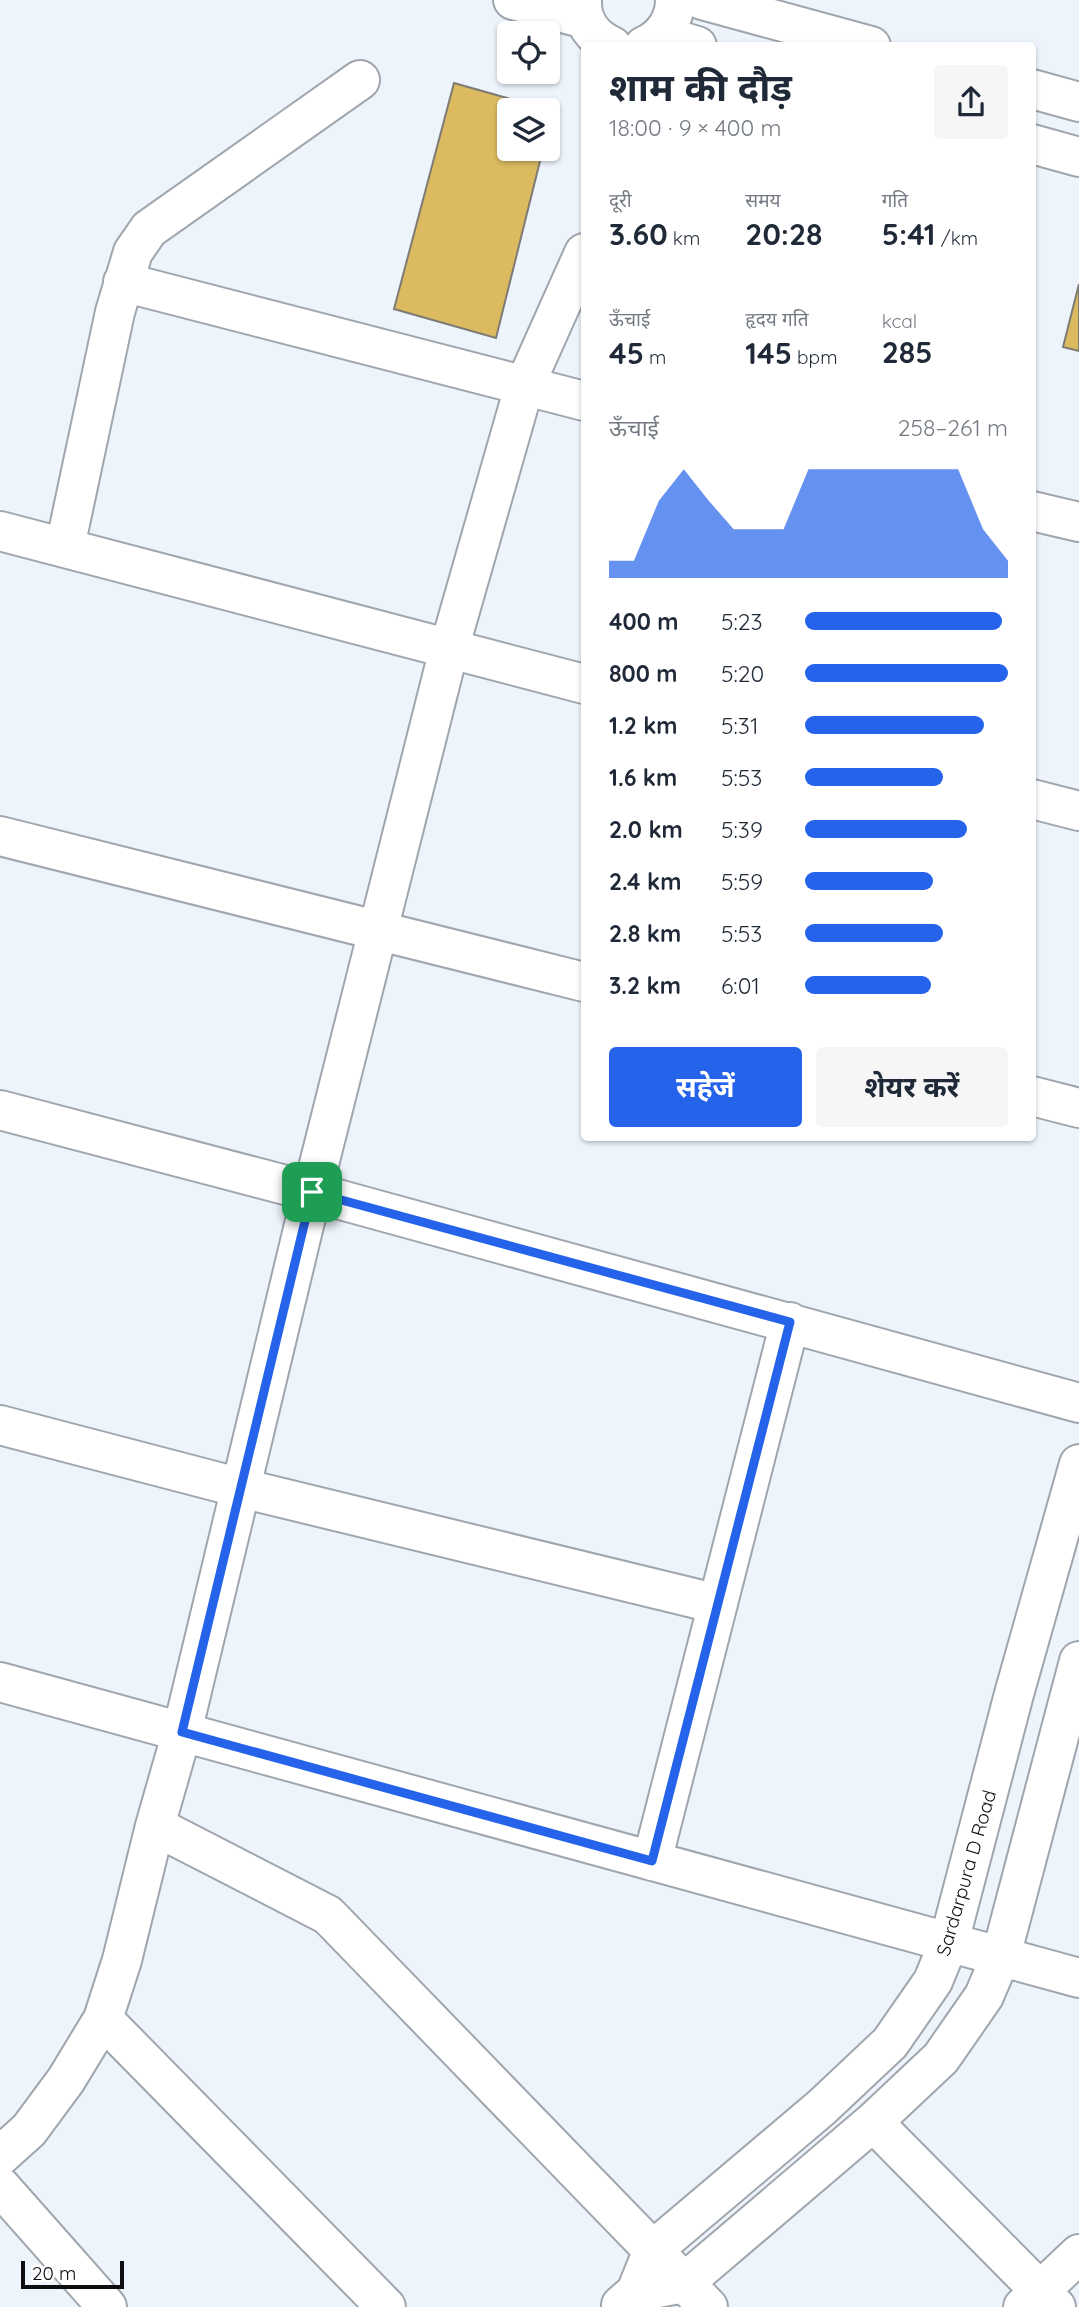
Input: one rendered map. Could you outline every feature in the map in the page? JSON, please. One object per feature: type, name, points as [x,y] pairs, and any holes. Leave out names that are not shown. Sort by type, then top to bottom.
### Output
[{"type":"street","points":[[513,0],[598,31]]},
{"type":"street","points":[[667,42],[675,0]]},
{"type":"street","points":[[702,0],[855,42]]},
{"type":"street","points":[[65,547],[123,282],[133,253],[149,229],[360,80]]},
{"type":"street","points":[[1036,90],[1079,102]]},
{"type":"street","points":[[1036,145],[1079,157]]},
{"type":"street","points":[[0,2156],[29,2130],[103,2019],[122,1960],[155,1826],[182,1732],[312,1192],[449,649],[524,387],[581,260]]},
{"type":"street","points":[[123,282],[581,400]]},
{"type":"street","points":[[1036,512],[1079,522]]},
{"type":"street","points":[[0,531],[581,683]]},
{"type":"street","points":[[1036,800],[1079,811]]},
{"type":"street","points":[[0,836],[581,981]]},
{"type":"street","points":[[1036,1097],[1079,1108]]},
{"type":"street","points":[[0,1110],[312,1192],[1079,1403]]},
{"type":"street","points":[[652,1861],[790,1322]]},
{"type":"street","points":[[0,1425],[241,1489],[718,1604]]},
{"type":"street","name":"Sardarpura D Road","points":[[627,2300],[653,2250],[822,2107],[890,2043],[933,1981],[949,1942],[1014,1694],[1079,1464]]},
{"type":"street","name":"Sardarpura D Road","points":[[627,2300],[696,2295],[941,2058],[984,1996],[1001,1956],[1072,1710],[1079,1661]]},
{"type":"street","points":[[0,1682],[1079,1978]]},
{"type":"street","points":[[155,1826],[328,1915],[696,2295]]},
{"type":"street","points":[[103,2019],[386,2307]]},
{"type":"street","points":[[873,2122],[1040,2302],[1079,2254]]},
{"type":"street","points":[[0,2186],[107,2307]]},
{"type":"building","points":[[454,83],[507,98],[497,98],[497,161],[540,161],[496,338],[394,309]]},
{"type":"building","points":[[1079,284],[1079,351],[1063,347]]},
{"type":"route","points":[[312,1192],[790,1322],[652,1861],[182,1732],[312,1192]]}]
